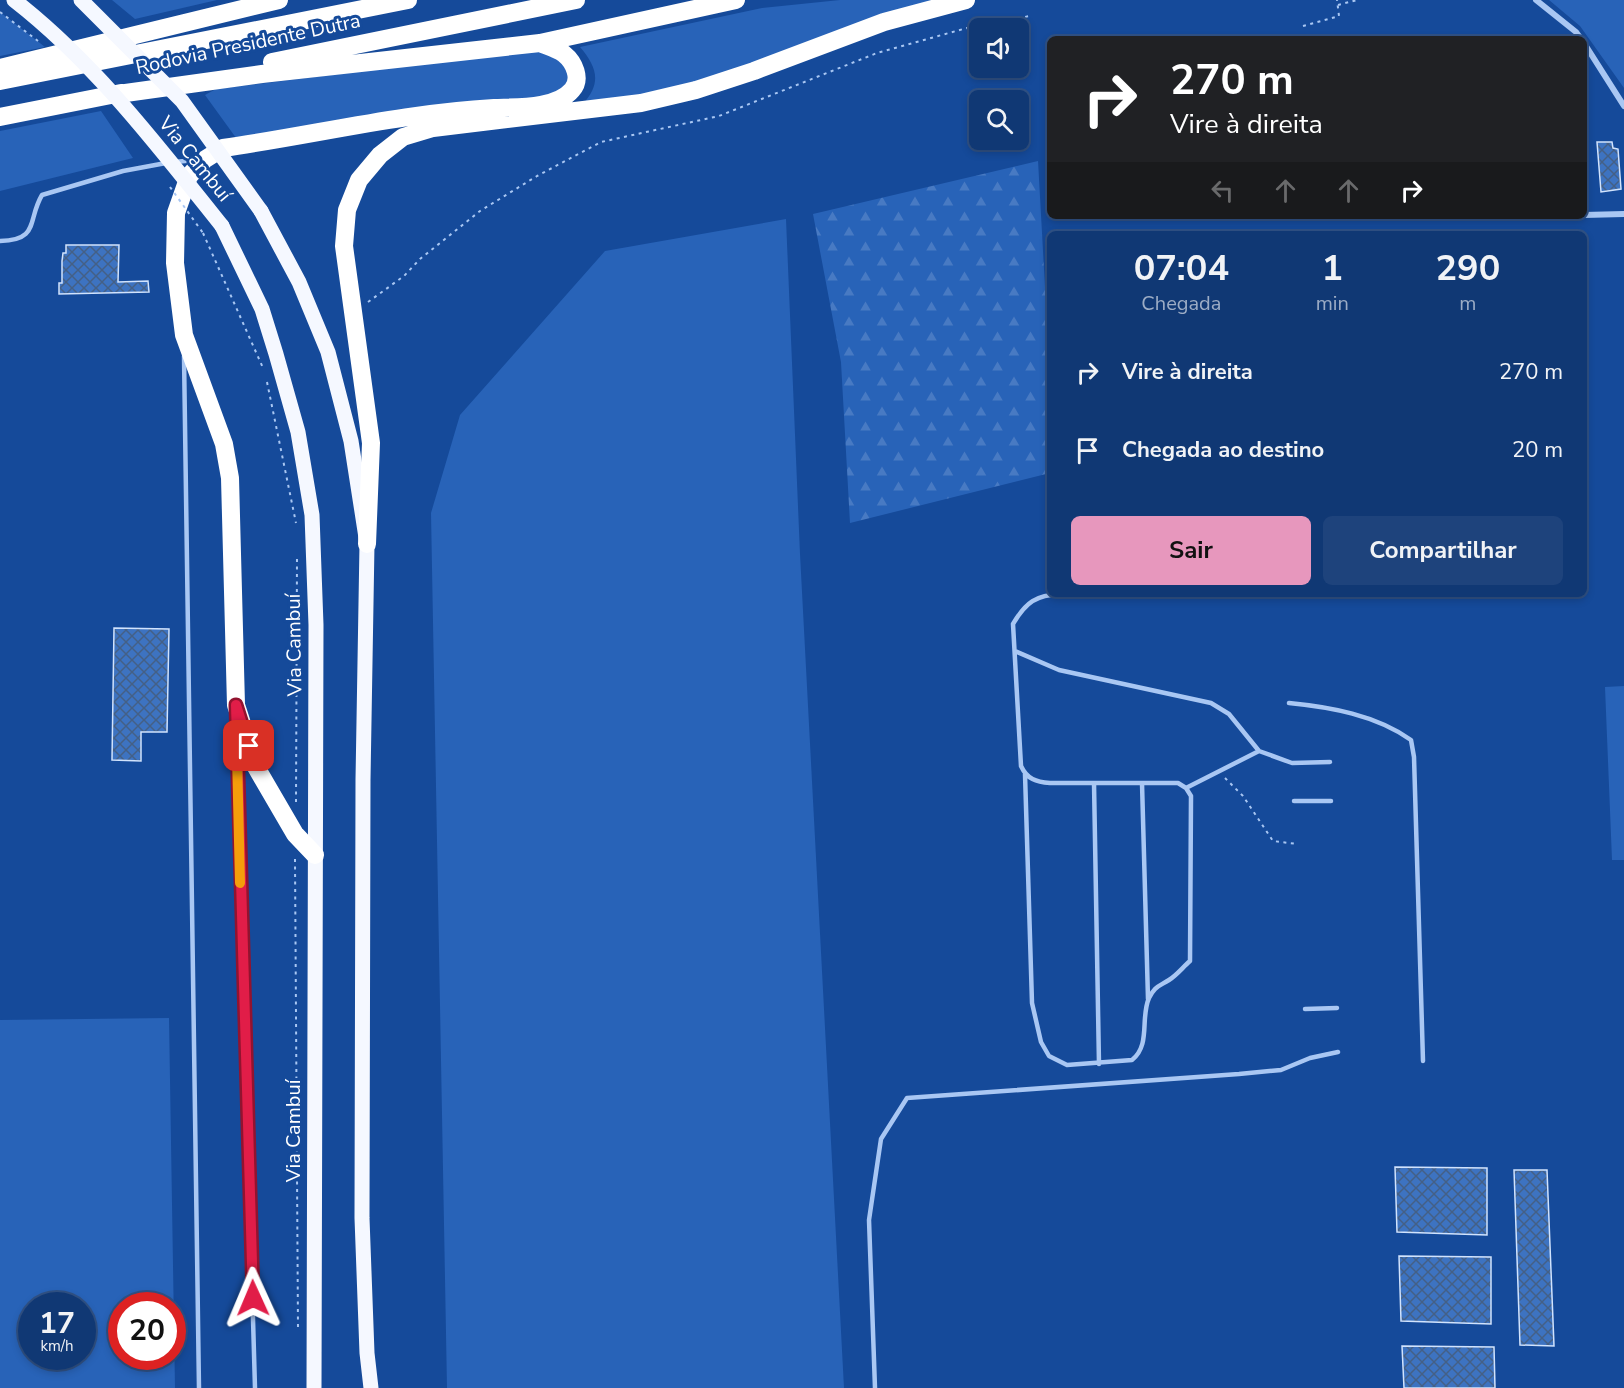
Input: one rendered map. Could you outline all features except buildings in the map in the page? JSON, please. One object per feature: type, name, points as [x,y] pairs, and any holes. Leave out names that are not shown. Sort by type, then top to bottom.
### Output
[{"type":"highway","points":[[0,68],[279,0]]},
{"type":"highway","name":"Rodovia Presidente Dutra","points":[[0,81],[408,0]]},
{"type":"highway","name":"Rodovia Presidente Dutra","points":[[0,117],[576,0]]},
{"type":"highway","points":[[111,95],[262,74],[540,43],[736,0]]},
{"type":"highway","points":[[367,544],[371,443],[344,246],[347,210],[359,180],[380,155],[403,137],[433,128],[641,103],[674,95],[754,71],[884,22],[966,0]]},
{"type":"highway","points":[[315,855],[295,834],[256,767],[236,705],[230,478],[224,444],[184,334],[175,263],[176,213],[189,176],[204,160],[223,148],[452,110],[543,105],[562,97],[573,90],[577,77],[573,64],[564,53],[540,43]]},
{"type":"main road","name":"Via Cambuí","points":[[14,0],[41,21],[99,78],[143,127],[222,226],[262,309],[297,432],[312,515],[316,625],[314,1388]]},
{"type":"main road","name":"Via Cambuí","points":[[81,0],[182,101],[261,210],[299,282],[328,352],[351,441],[367,544],[363,780],[362,1218],[371,1388]]},
{"type":"street","points":[[1536,0],[1579,36]]},
{"type":"street","points":[[1587,48],[1624,106]]},
{"type":"street","points":[[1587,215],[1624,214]]},
{"type":"lane","points":[[0,241],[14,241],[27,235],[32,225],[36,204],[42,195],[123,171],[163,163],[204,160]]},
{"type":"lane","points":[[184,334],[199,1388]]},
{"type":"lane","points":[[1047,596],[1034,599],[1022,609],[1013,624],[1021,766],[1024,774],[1032,1003],[1041,1042],[1049,1056],[1067,1065],[1132,1060],[1138,1055],[1142,1045],[1148,1000],[1142,783]]},
{"type":"lane","points":[[1015,651],[1059,670],[1211,704],[1229,714],[1259,751],[1292,763],[1330,762]]},
{"type":"lane","points":[[1289,703],[1329,706],[1396,730],[1411,740],[1414,757],[1423,1061]]},
{"type":"lane","points":[[236,705],[255,1388]]},
{"type":"lane","points":[[1186,788],[1259,751]]},
{"type":"lane","points":[[1024,774],[1039,782],[1178,783],[1186,788],[1191,796],[1190,961],[1168,980],[1156,986],[1148,1000]]},
{"type":"lane","points":[[1094,783],[1098,1064]]},
{"type":"lane","points":[[1294,801],[1331,801]]},
{"type":"lane","points":[[1305,1009],[1337,1008]]},
{"type":"lane","points":[[875,1388],[869,1220],[881,1139],[907,1098],[1281,1070],[1310,1058],[1338,1052]]},
{"type":"path","points":[[1303,26],[1340,16],[1337,0]]},
{"type":"path","points":[[1338,5],[1358,0]]},
{"type":"path","points":[[0,12],[45,47]]},
{"type":"path","points":[[353,312],[404,276],[420,259],[480,211],[537,176],[601,142],[719,116],[877,53],[974,26],[1030,16]]},
{"type":"path","points":[[170,186],[203,233],[262,366],[297,529]]},
{"type":"path","points":[[297,552],[295,834],[298,1329]]},
{"type":"path","points":[[1218,772],[1243,796],[1274,841],[1297,844]]},
{"type":"green space","points":[[112,0],[217,0],[135,19]]},
{"type":"green space","points":[[840,0],[955,0],[694,88],[583,104],[593,89],[595,75],[590,61],[580,47],[762,8]]},
{"type":"green space","points":[[1549,0],[1624,0],[1624,88],[1580,26]]},
{"type":"green space","points":[[0,12],[45,47],[0,56]]},
{"type":"green space","points":[[540,43],[573,64],[562,97],[239,142],[205,95],[216,89],[397,67]]},
{"type":"green space","points":[[101,111],[133,158],[0,191],[0,131]]},
{"type":"green space","points":[[1038,161],[1047,323],[1047,474],[850,523],[841,362],[813,214]]},
{"type":"green space","points":[[786,219],[800,554],[844,1388],[447,1388],[431,513],[460,415],[605,251]]},
{"type":"green space","points":[[1624,686],[1624,860],[1612,860],[1605,687]]},
{"type":"green space","points":[[169,1018],[173,1292],[108,1292],[108,1370],[175,1370],[175,1388],[0,1388],[0,1020]]},
{"type":"slow traffic","points":[[237,756],[240,883]]},
{"type":"route","points":[[249,746],[236,705],[253,1298]]}]
